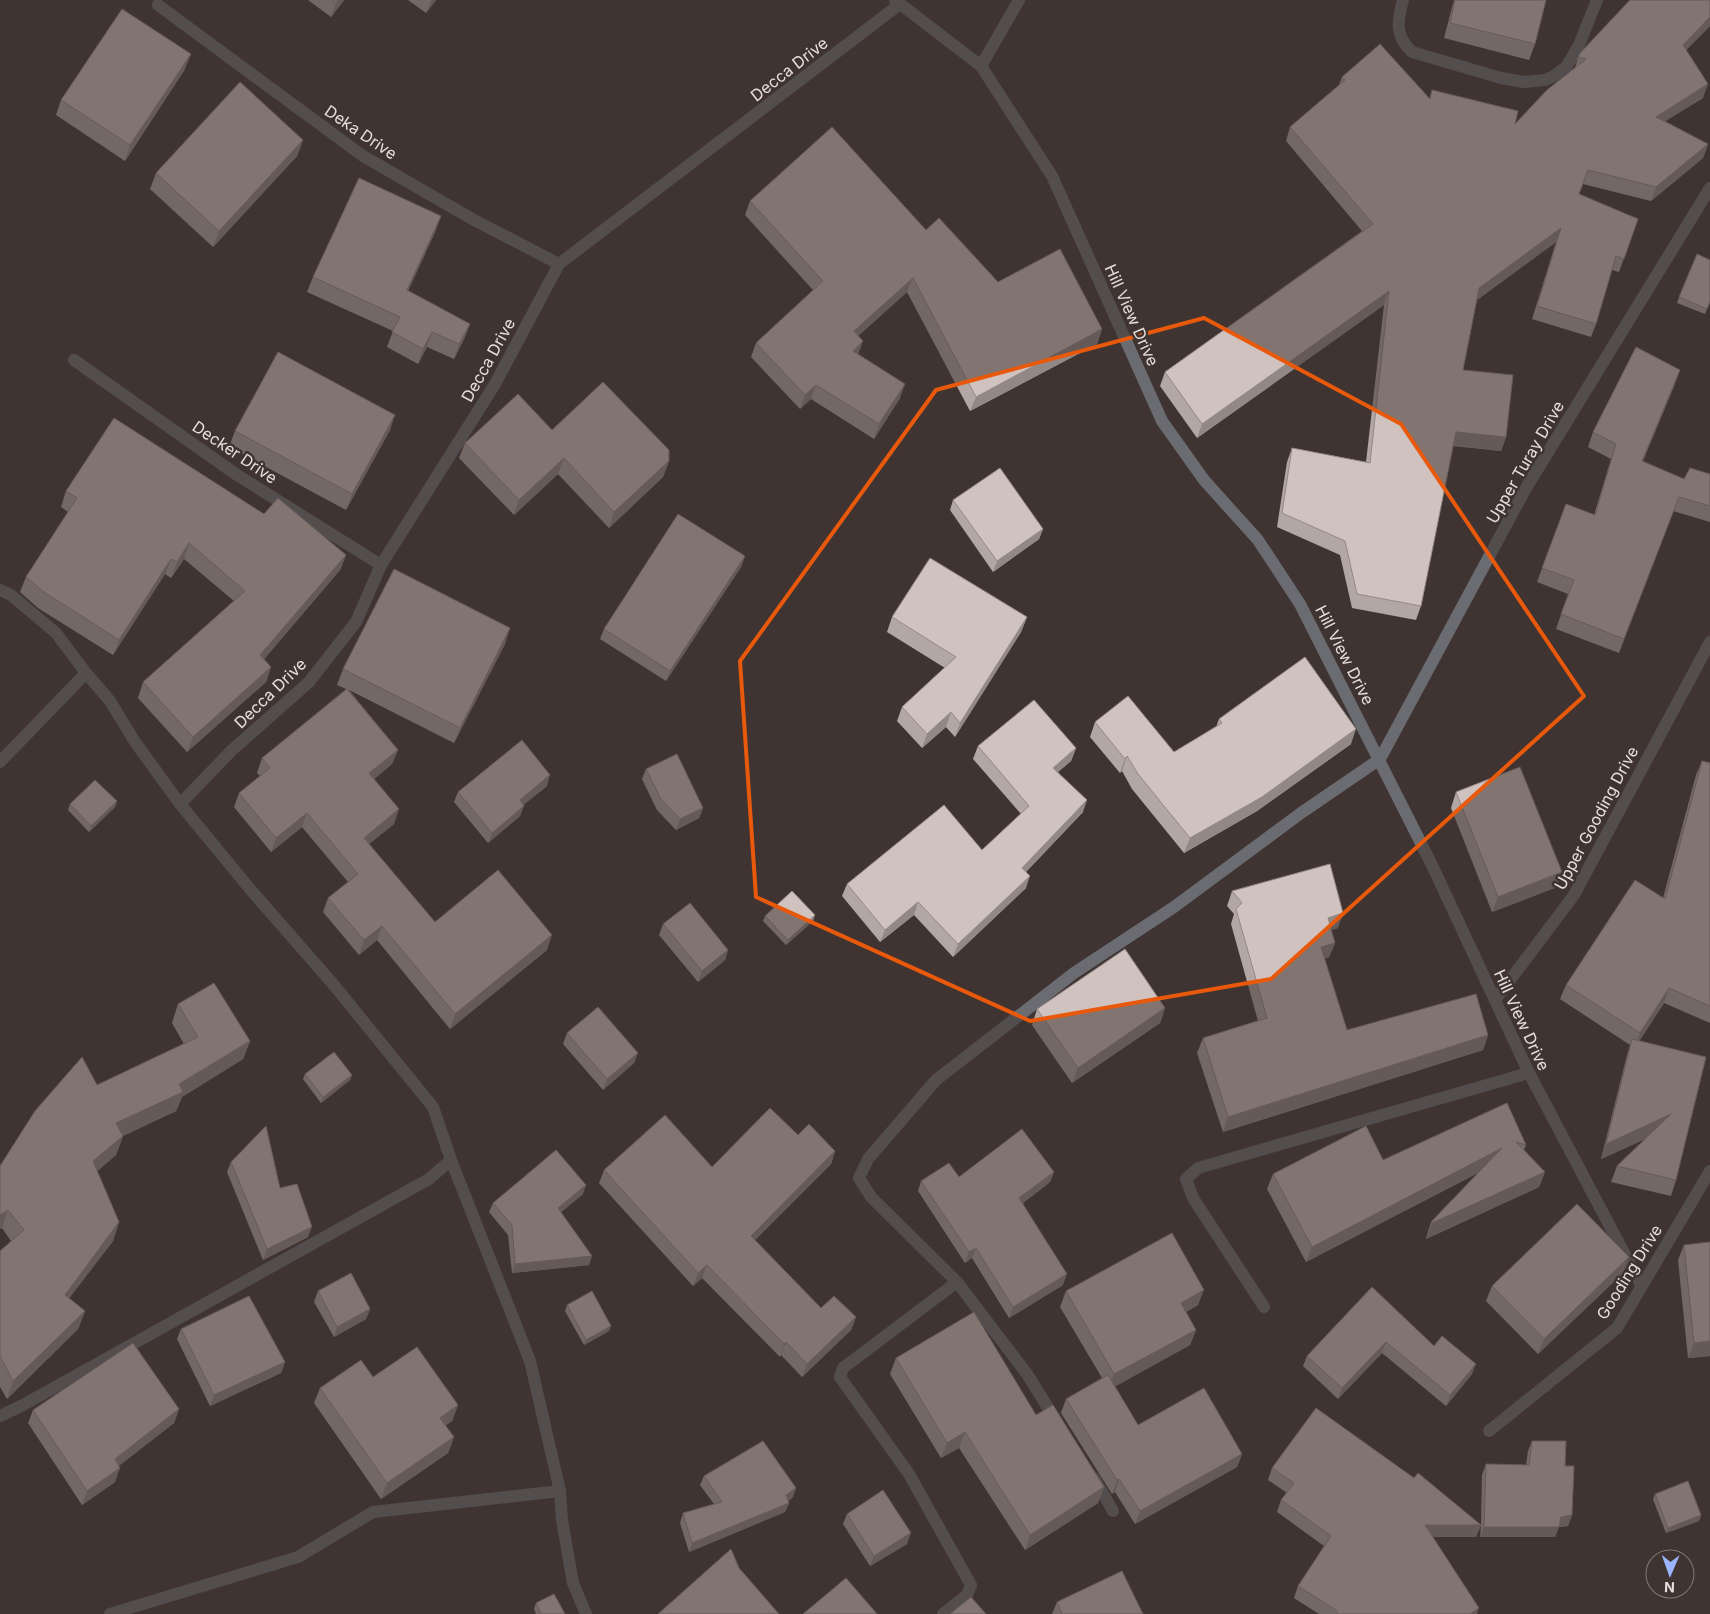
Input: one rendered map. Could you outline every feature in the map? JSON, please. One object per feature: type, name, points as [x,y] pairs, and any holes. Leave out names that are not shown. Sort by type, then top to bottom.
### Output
[{"type":"street","points":[[981,66],[1019,0]]},
{"type":"street","points":[[1403,0],[1399,28],[1402,43],[1412,52],[1501,78],[1524,82],[1545,80],[1567,66],[1580,45],[1597,0]]},
{"type":"street","name":"Hill View Drive","points":[[898,2],[981,66],[1052,176],[1162,421],[1204,480],[1258,540],[1300,604],[1380,759],[1529,1073],[1641,1285]]},
{"type":"street","name":"Decca Drive","points":[[180,804],[231,751],[309,682],[356,622],[381,566],[495,384],[559,264],[898,2]]},
{"type":"street","name":"Deka Drive","points":[[158,5],[363,156],[474,220],[559,264]]},
{"type":"street","name":"Upper Turay Drive","points":[[1380,759],[1526,488],[1710,188]]},
{"type":"street","name":"Decker Drive","points":[[74,360],[238,475],[381,566]]},
{"type":"street","points":[[0,590],[11,595],[56,633],[110,701],[136,742],[180,804],[250,890],[333,984],[433,1107],[451,1160],[530,1361],[560,1491],[562,1520],[573,1583],[586,1614]]},
{"type":"street","name":"Upper Gooding Drive","points":[[1495,1000],[1574,896],[1710,642]]},
{"type":"street","points":[[0,762],[86,673]]},
{"type":"street","points":[[1062,1429],[1026,1374],[957,1282],[871,1197],[859,1178],[868,1158],[936,1080],[1074,973],[1174,907],[1302,813],[1380,759]]},
{"type":"street","points":[[1264,1308],[1193,1198],[1186,1179],[1198,1168],[1529,1073]]},
{"type":"street","points":[[0,1416],[429,1179],[451,1160]]},
{"type":"street","name":"Gooding Drive","points":[[1489,1431],[1617,1328],[1710,1171]]},
{"type":"street","points":[[943,1614],[967,1595],[971,1585],[909,1474],[840,1377],[843,1368],[957,1282]]},
{"type":"street","points":[[1088,1469],[1113,1511]]},
{"type":"street","points":[[110,1614],[298,1557],[373,1512],[560,1491]]},
{"type":"highlighted area","points":[[1204,318],[1401,424],[1584,696],[1271,979],[1030,1021],[756,897],[740,661],[936,390]]},
{"type":"building","points":[[1455,0],[1546,0],[1535,44],[1450,23]]},
{"type":"building","points":[[1630,0],[1710,0],[1710,17],[1683,45],[1708,84],[1656,117],[1708,144],[1656,187],[1588,170],[1579,194],[1638,219],[1624,259],[1616,256],[1596,324],[1537,306],[1561,228],[1479,288],[1463,370],[1513,375],[1506,437],[1456,432],[1421,606],[1357,594],[1345,541],[1282,513],[1292,448],[1370,463],[1389,291],[1202,424],[1165,372],[1373,224],[1290,127],[1345,80],[1342,77],[1380,44],[1430,99],[1432,90],[1518,111],[1515,124],[1547,90],[1586,59],[1578,57]]},
{"type":"building","points":[[122,9],[191,54],[130,145],[61,100]]},
{"type":"building","points":[[240,82],[303,140],[219,231],[156,173]]},
{"type":"building","points":[[832,127],[926,230],[939,218],[998,282],[1060,249],[1102,329],[976,397],[913,278],[854,331],[863,341],[853,351],[905,384],[879,424],[816,385],[805,395],[756,343],[823,281],[750,201]]},
{"type":"building","points":[[359,178],[441,216],[407,290],[470,324],[459,344],[432,332],[423,349],[392,332],[400,317],[313,277]]},
{"type":"building","points":[[1697,254],[1710,260],[1710,301],[1707,309],[1679,297]]},
{"type":"building","points":[[1636,347],[1680,370],[1642,461],[1684,479],[1690,468],[1710,474],[1710,506],[1679,497],[1624,639],[1561,614],[1574,580],[1542,568],[1566,504],[1595,515],[1616,444],[1593,432]]},
{"type":"building","points":[[278,352],[395,415],[352,494],[235,431]]},
{"type":"building","points":[[603,382],[669,450],[669,461],[614,512],[564,458],[519,500],[465,443],[518,394],[552,430]]},
{"type":"building","points":[[114,418],[264,514],[278,498],[346,555],[260,655],[271,667],[193,737],[143,682],[245,591],[189,543],[177,562],[171,559],[119,640],[44,592],[26,577],[77,498],[66,491]]},
{"type":"building","points":[[1000,468],[1043,529],[997,561],[953,500]]},
{"type":"building","points":[[678,514],[745,556],[670,671],[604,629]]},
{"type":"building","points":[[930,558],[1027,617],[960,723],[951,712],[927,734],[902,707],[956,657],[892,617]]},
{"type":"building","points":[[394,569],[510,628],[460,728],[343,669]]},
{"type":"building","points":[[1305,657],[1356,729],[1262,797],[1190,838],[1138,774],[1127,756],[1125,759],[1095,722],[1128,696],[1174,752],[1222,723],[1219,719]]},
{"type":"building","points":[[347,689],[398,750],[369,773],[399,809],[364,838],[435,922],[498,870],[552,935],[455,1014],[382,926],[364,940],[328,898],[358,874],[307,813],[276,838],[239,793],[270,768],[262,758]]},
{"type":"building","points":[[1034,700],[1076,748],[1053,768],[1087,800],[1022,868],[1030,876],[958,944],[918,902],[885,930],[847,884],[944,805],[982,850],[1029,806],[978,746]]},
{"type":"building","points":[[522,740],[550,775],[520,800],[524,806],[492,833],[458,792]]},
{"type":"building","points":[[677,754],[703,808],[680,819],[661,799],[646,769]]},
{"type":"building","points":[[1702,761],[1710,763],[1710,1006],[1669,988],[1640,1033],[1566,985],[1635,880],[1665,899]]},
{"type":"building","points":[[1520,767],[1562,872],[1498,897],[1456,792]]},
{"type":"building","points":[[95,780],[117,801],[91,826],[70,804]]},
{"type":"building","points":[[1330,864],[1343,913],[1328,918],[1335,943],[1321,947],[1347,1030],[1476,994],[1488,1035],[1228,1117],[1203,1038],[1267,1018],[1236,909],[1242,903],[1232,891]]},
{"type":"building","points":[[792,891],[815,915],[788,940],[765,916]]},
{"type":"building","points":[[690,903],[728,950],[702,971],[663,924]]},
{"type":"building","points":[[1125,949],[1165,1008],[1078,1068],[1037,1009]]},
{"type":"building","points":[[214,983],[250,1041],[179,1084],[183,1092],[116,1123],[123,1136],[93,1161],[119,1222],[65,1295],[85,1311],[13,1381],[0,1356],[0,1251],[24,1230],[8,1210],[0,1215],[0,1166],[35,1111],[82,1057],[97,1085],[198,1037],[178,1004]]},
{"type":"building","points":[[598,1007],[638,1053],[607,1079],[567,1033]]},
{"type":"building","points":[[1632,1039],[1706,1057],[1676,1180],[1617,1166],[1671,1114],[1606,1144]]},
{"type":"building","points":[[334,1052],[352,1075],[323,1097],[305,1074]]},
{"type":"building","points":[[1507,1103],[1526,1145],[1516,1142],[1545,1172],[1432,1223],[1502,1148],[1312,1247],[1273,1174],[1366,1126],[1383,1160]]},
{"type":"building","points":[[770,1108],[798,1135],[809,1124],[835,1151],[751,1236],[821,1308],[834,1296],[856,1317],[807,1364],[786,1342],[784,1344],[707,1265],[698,1273],[604,1170],[665,1115],[712,1167]]},
{"type":"building","points":[[266,1126],[280,1188],[297,1184],[312,1227],[267,1249],[231,1162]]},
{"type":"building","points":[[1022,1129],[1054,1172],[1019,1198],[1067,1274],[1013,1307],[976,1248],[969,1252],[921,1181],[949,1163],[959,1177]]},
{"type":"building","points":[[556,1150],[586,1185],[558,1208],[592,1256],[515,1264],[512,1225],[493,1203]]},
{"type":"building","points":[[1577,1204],[1629,1257],[1544,1339],[1492,1286]]},
{"type":"building","points":[[1172,1233],[1204,1290],[1181,1303],[1196,1330],[1114,1374],[1066,1291]]},
{"type":"building","points":[[1710,1242],[1710,1341],[1694,1343],[1684,1245]]},
{"type":"building","points":[[351,1273],[370,1309],[337,1327],[318,1291]]},
{"type":"building","points":[[1372,1287],[1434,1346],[1442,1336],[1476,1364],[1450,1395],[1386,1342],[1342,1388],[1307,1356]]},
{"type":"building","points":[[592,1291],[611,1326],[586,1340],[567,1305]]},
{"type":"building","points":[[249,1296],[285,1362],[214,1395],[181,1329]]},
{"type":"building","points":[[974,1312],[1036,1415],[1053,1405],[1104,1487],[1030,1535],[965,1432],[947,1443],[896,1358]]},
{"type":"building","points":[[133,1343],[179,1409],[115,1459],[120,1468],[87,1491],[33,1410]]},
{"type":"building","points":[[417,1347],[458,1405],[440,1418],[454,1437],[387,1483],[320,1388],[361,1360],[373,1377]]},
{"type":"building","points":[[1108,1375],[1138,1425],[1204,1388],[1242,1454],[1140,1511],[1119,1479],[1117,1480],[1066,1399]]},
{"type":"building","points":[[1316,1408],[1414,1478],[1418,1473],[1481,1525],[1425,1525],[1479,1608],[1470,1614],[1338,1614],[1336,1610],[1298,1586],[1331,1536],[1281,1500],[1294,1483],[1272,1468]]},
{"type":"building","points":[[763,1441],[796,1488],[786,1495],[789,1503],[692,1543],[683,1513],[722,1502],[704,1476]]},
{"type":"building","points":[[1532,1441],[1566,1441],[1565,1466],[1574,1466],[1572,1515],[1561,1517],[1559,1527],[1484,1527],[1486,1464],[1529,1465]]},
{"type":"building","points":[[1688,1481],[1701,1515],[1668,1528],[1655,1494]]},
{"type":"building","points":[[883,1490],[911,1533],[874,1556],[847,1514]]},
{"type":"building","points":[[731,1549],[739,1568],[779,1614],[658,1614]]},
{"type":"building","points":[[1122,1571],[1143,1614],[1062,1614],[1057,1602]]},
{"type":"building","points":[[846,1578],[877,1614],[803,1614]]},
{"type":"building","points":[[554,1594],[565,1614],[541,1614],[536,1603]]},
{"type":"building","points":[[971,1597],[986,1614],[950,1614]]}]
